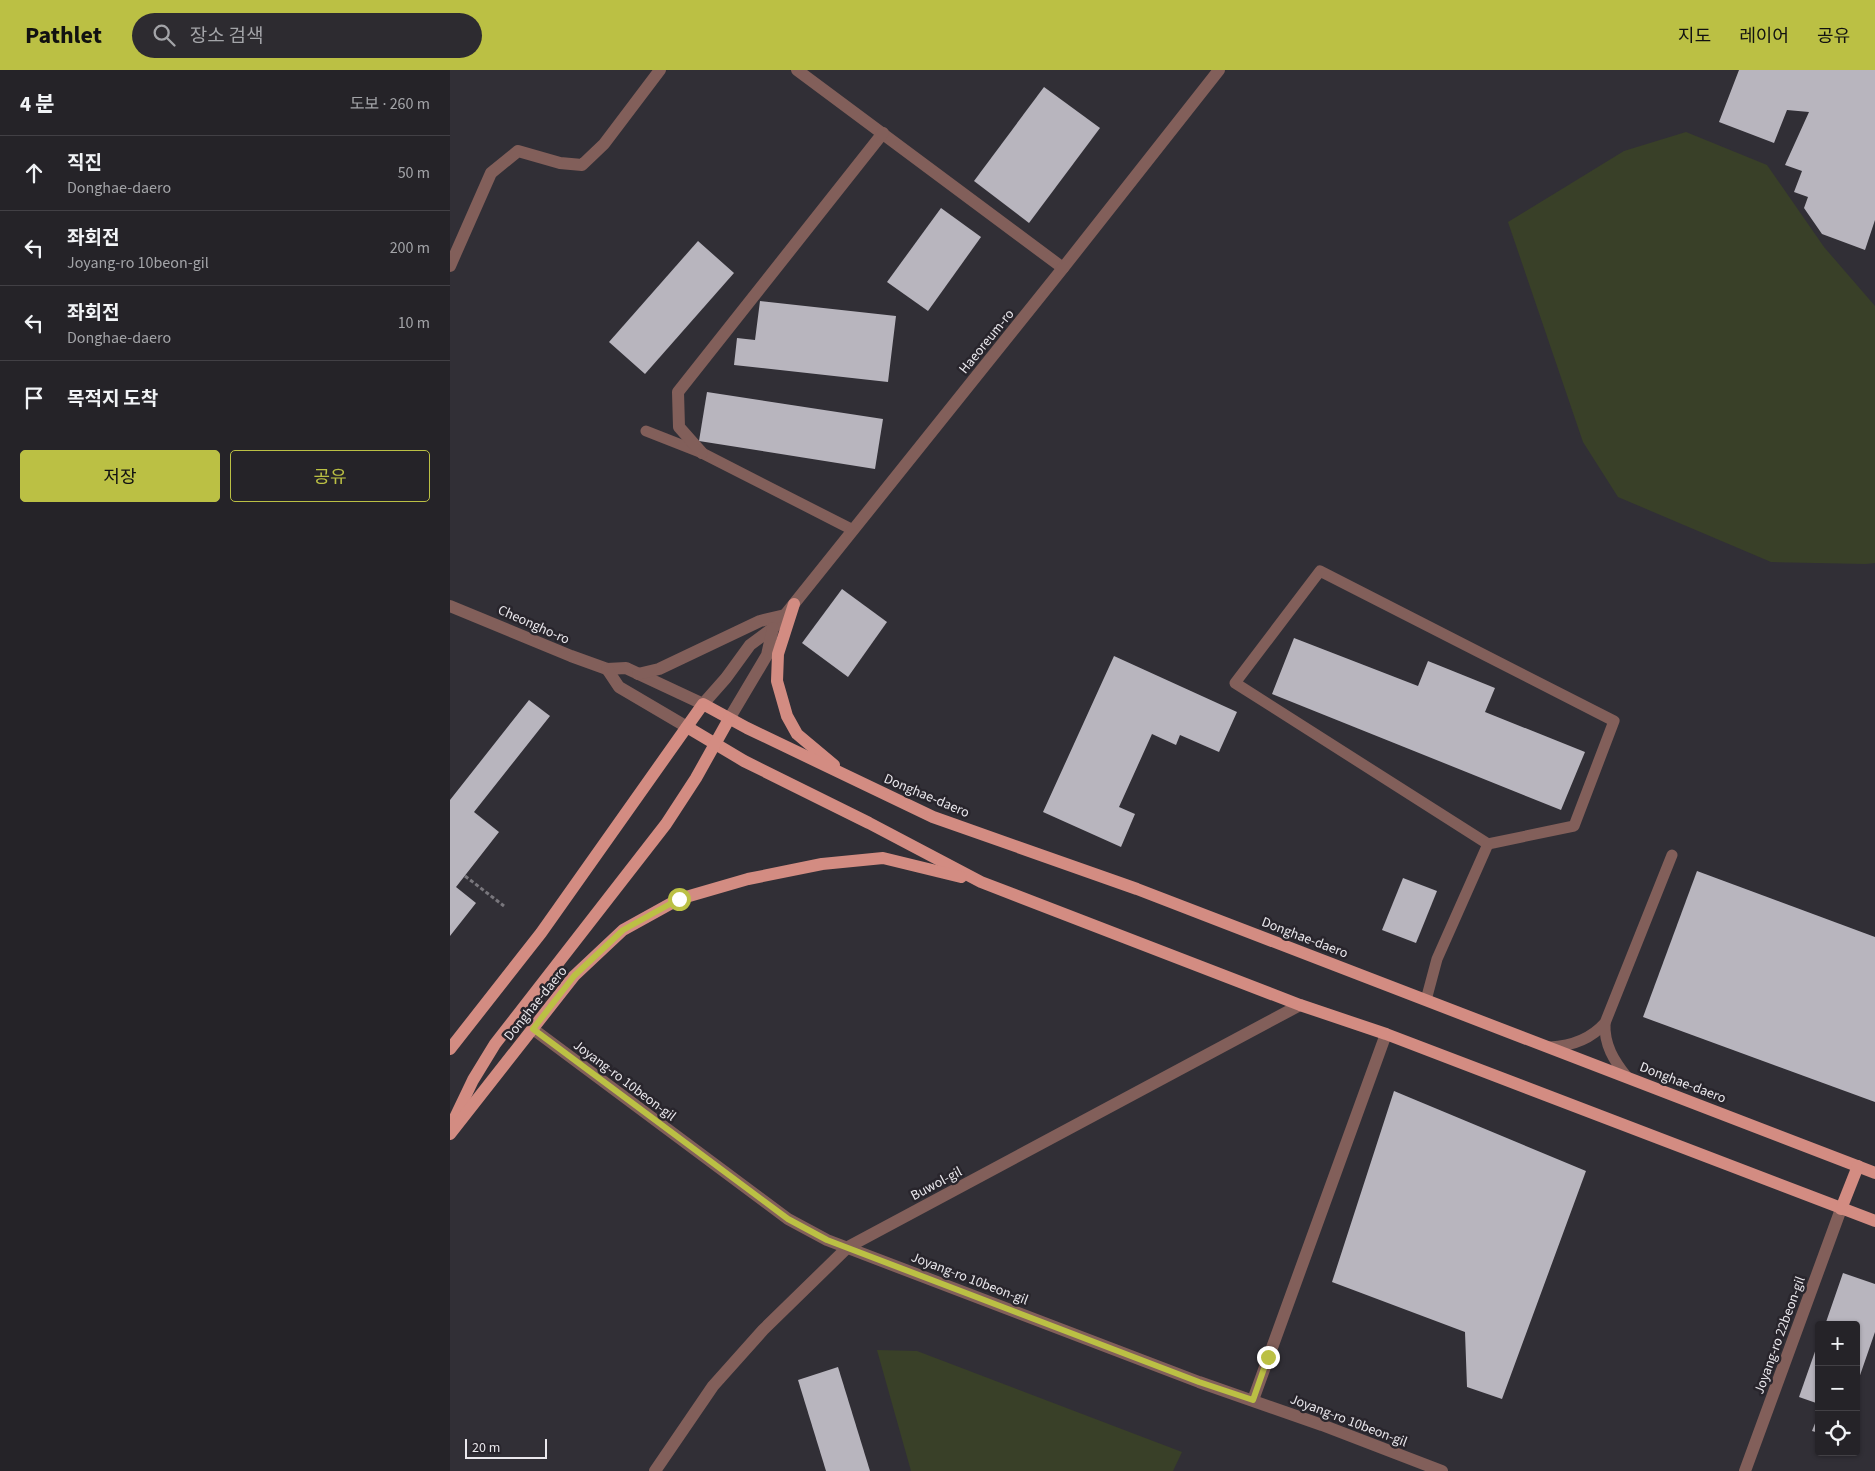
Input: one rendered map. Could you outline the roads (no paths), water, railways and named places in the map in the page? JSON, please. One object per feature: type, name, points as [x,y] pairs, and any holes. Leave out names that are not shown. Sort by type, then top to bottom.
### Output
[{"type":"main road","points":[[794,604],[778,654],[778,681],[787,716],[797,734],[850,777]]},
{"type":"main road","points":[[450,1049],[541,933],[703,704]]},
{"type":"main road","name":"Donghae-daero","points":[[703,704],[730,719],[934,817],[1137,889],[1875,1172]]},
{"type":"main road","name":"Donghae-daero","points":[[450,1127],[473,1080],[495,1044],[666,824],[716,745],[730,719]]},
{"type":"main road","name":"Donghae-daero","points":[[687,727],[716,745],[981,882],[1300,1005],[1386,1034],[1875,1221]]},
{"type":"main road","name":"Donghae-daero","points":[[450,1134],[574,976],[623,930],[679,899],[748,880],[822,864],[883,858],[981,882]]},
{"type":"main road","points":[[1840,1209],[1858,1166]]},
{"type":"street","points":[[450,266],[491,173],[518,151],[582,166],[604,144],[660,70]]},
{"type":"street","points":[[797,70],[1063,268]]},
{"type":"street","name":"Haeoreum-ro","points":[[703,704],[726,678],[750,645],[773,628],[794,604],[1219,70]]},
{"type":"street","points":[[702,453],[679,427],[678,392],[882,133]]},
{"type":"street","name":"Cheongho-ro","points":[[450,606],[570,656],[607,669],[626,668],[703,704]]},
{"type":"street","points":[[638,674],[658,669],[760,621],[785,615]]},
{"type":"street","points":[[730,719],[767,655],[773,628]]},
{"type":"street","points":[[607,669],[619,687],[687,727]]},
{"type":"street","name":"Buwol-gil","points":[[655,1471],[713,1386],[763,1330],[848,1247],[1300,1005]]},
{"type":"street","name":"Joyang-ro 10beon-gil","points":[[533,1029],[788,1219],[827,1240],[1199,1382],[1253,1400],[1442,1471]]},
{"type":"street","points":[[1253,1400],[1386,1034]]},
{"type":"street","name":"Joyang-ro 22beon-gil","points":[[1745,1471],[1840,1209]]},
{"type":"lane","points":[[646,431],[702,453],[853,530]]},
{"type":"lane","points":[[1320,571],[1614,721],[1574,826],[1488,844],[1235,683],[1320,571]]},
{"type":"lane","points":[[1426,1000],[1437,959],[1488,844]]},
{"type":"lane","points":[[1627,1077],[1610,1053],[1606,1040],[1605,1023],[1672,855]]},
{"type":"lane","points":[[1550,1047],[1565,1046],[1578,1042],[1593,1034],[1605,1023]]}]
